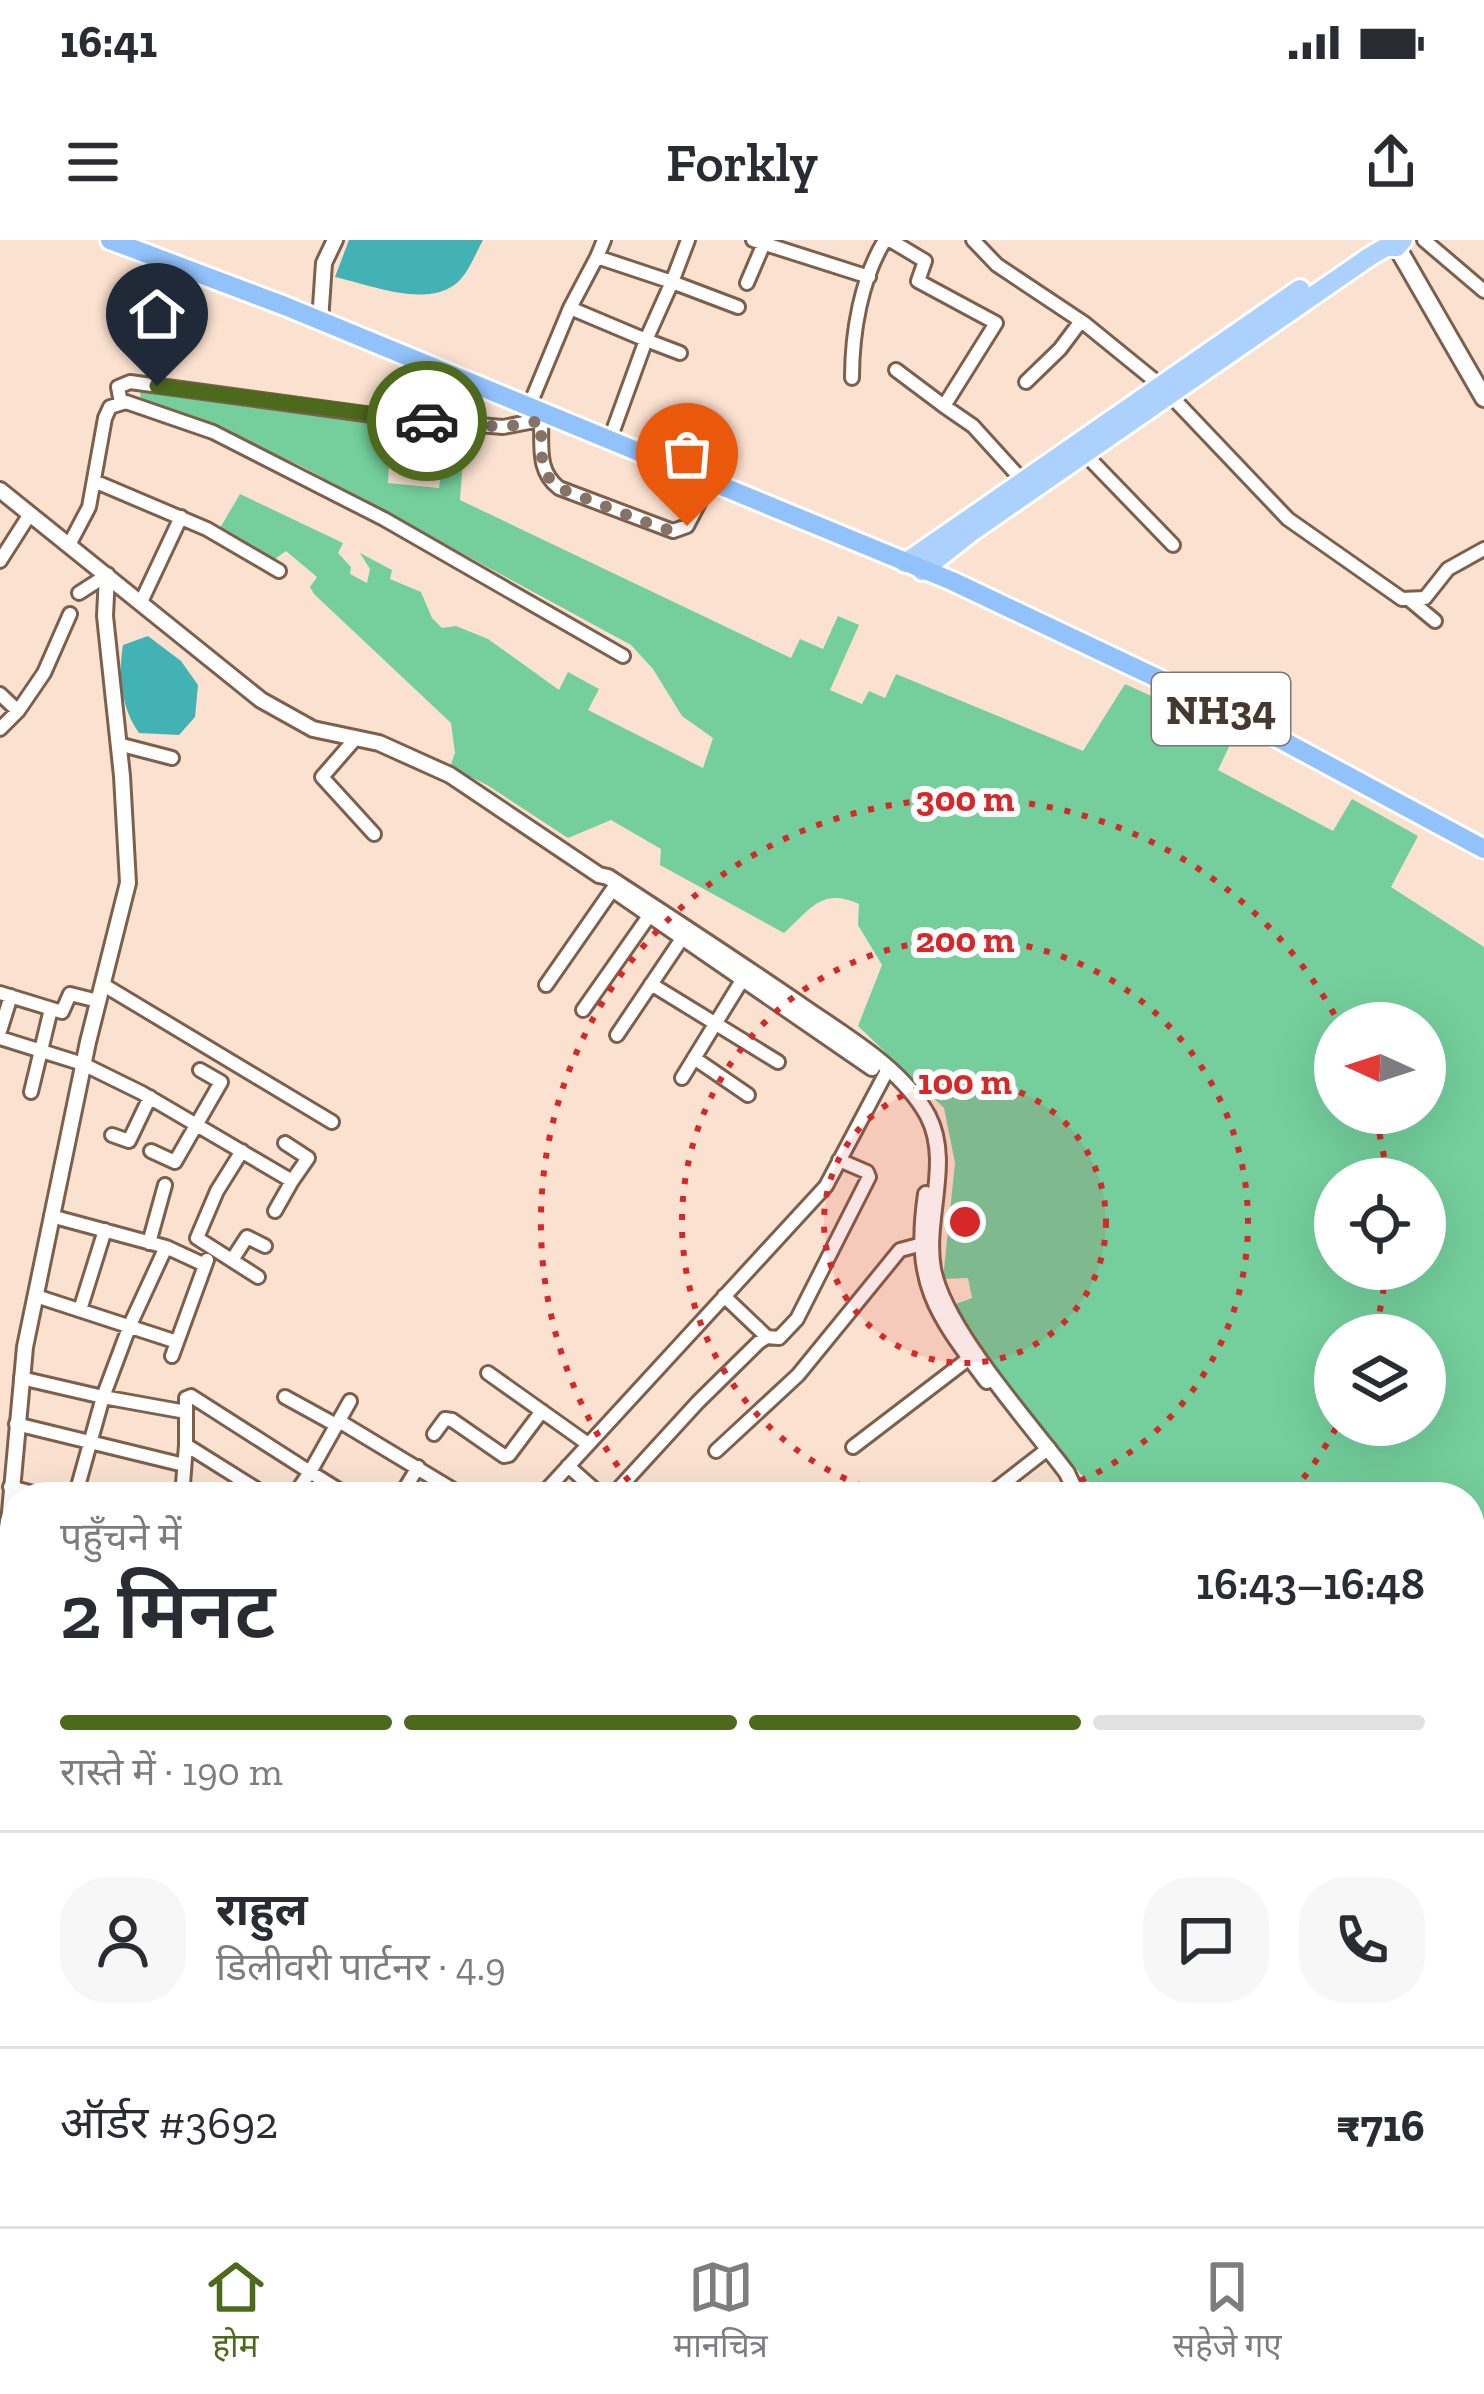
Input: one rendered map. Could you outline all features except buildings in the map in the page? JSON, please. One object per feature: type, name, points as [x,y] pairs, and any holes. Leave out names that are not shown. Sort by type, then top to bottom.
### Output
[{"type":"highway","name":"NH34","points":[[110,240],[533,397],[918,563],[1238,716],[1484,849]]},
{"type":"highway","name":"NH34","points":[[140,240],[549,419],[612,434]]},
{"type":"main road","points":[[918,563],[1022,480],[1389,243],[1484,398]]},
{"type":"main road","points":[[918,563],[1085,454],[1165,390]]},
{"type":"street","points":[[321,316],[324,263],[335,240]]},
{"type":"street","points":[[533,397],[604,240]]},
{"type":"street","points":[[612,434],[688,240]]},
{"type":"street","points":[[802,256],[808,240]]},
{"type":"street","points":[[852,377],[857,320],[869,277],[888,240],[926,261],[918,280],[996,323],[944,406]]},
{"type":"street","points":[[974,240],[997,265],[1081,321],[1165,390],[1288,519],[1402,599],[1424,598],[1448,569],[1484,549]]},
{"type":"street","points":[[1424,240],[1484,291]]},
{"type":"street","points":[[747,283],[761,241],[869,277]]},
{"type":"street","points":[[597,257],[738,307]]},
{"type":"street","points":[[570,308],[680,353]]},
{"type":"street","points":[[1026,382],[1081,321]]},
{"type":"street","points":[[896,370],[973,426],[1022,480]]},
{"type":"street","points":[[121,403],[118,387],[130,382],[394,418],[503,427],[549,419],[543,469],[545,478],[559,488],[673,531],[687,526],[699,503]]},
{"type":"street","points":[[69,545],[89,507],[105,418],[110,407],[121,403],[213,432],[384,519],[623,656]]},
{"type":"street","points":[[1085,454],[1173,545]]},
{"type":"street","points":[[94,481],[181,517],[279,572]]},
{"type":"street","points":[[0,490],[261,700],[314,730],[392,748],[450,775],[615,886],[709,940],[886,1073],[926,1112],[935,1135],[926,1243],[949,1312],[973,1354],[1071,1482]]},
{"type":"street","points":[[0,561],[30,514]]},
{"type":"street","points":[[141,602],[181,517]]},
{"type":"street","points":[[79,593],[107,575]]},
{"type":"street","points":[[10,1482],[21,1378],[51,1216],[128,883],[105,616],[107,575]]},
{"type":"street","points":[[1412,601],[1435,621]]},
{"type":"street","points":[[0,728],[44,673],[70,614]]},
{"type":"street","points":[[0,694],[18,711]]},
{"type":"street","points":[[356,738],[322,776],[374,834]]},
{"type":"street","points":[[118,744],[172,758]]},
{"type":"street","points":[[615,886],[649,916],[886,1073]]},
{"type":"street","points":[[546,985],[615,886]]},
{"type":"street","points":[[583,1010],[649,916]]},
{"type":"street","points":[[617,1035],[683,937]]},
{"type":"street","points":[[682,1078],[744,977]]},
{"type":"street","points":[[102,984],[332,1121]]},
{"type":"street","points":[[650,985],[778,1062]]},
{"type":"street","points":[[98,1001],[70,994],[62,1012],[5,995],[0,1035],[83,1064],[150,1097],[292,1180]]},
{"type":"street","points":[[32,1092],[51,1009]]},
{"type":"street","points":[[694,1058],[748,1095]]},
{"type":"street","points":[[151,1150],[175,1162],[221,1082],[200,1070]]},
{"type":"street","points":[[554,1482],[826,1186],[886,1073]]},
{"type":"street","points":[[112,1136],[129,1141],[150,1097]]},
{"type":"street","points":[[275,1211],[308,1159],[286,1143]]},
{"type":"street","points":[[242,1151],[196,1238],[258,1276]]},
{"type":"street","points":[[724,1296],[767,1337],[779,1338],[797,1318],[869,1177],[839,1160]]},
{"type":"street","points":[[149,1243],[164,1185]]},
{"type":"street","points":[[51,1216],[166,1247],[205,1265]]},
{"type":"street","points":[[80,1310],[105,1230]]},
{"type":"street","points":[[232,1260],[247,1237],[265,1246]]},
{"type":"street","points":[[716,1451],[798,1376],[900,1250],[926,1243]]},
{"type":"street","points":[[79,1482],[103,1397],[166,1247]]},
{"type":"street","points":[[36,1296],[130,1325],[175,1349],[212,1247]]},
{"type":"street","points":[[621,1482],[767,1337]]},
{"type":"street","points":[[853,1447],[973,1354]]},
{"type":"street","points":[[488,1373],[587,1444]]},
{"type":"street","points":[[21,1378],[186,1412]]},
{"type":"street","points":[[183,1482],[188,1396],[326,1482]]},
{"type":"street","points":[[285,1397],[442,1482]]},
{"type":"street","points":[[303,1482],[350,1401]]},
{"type":"street","points":[[434,1434],[445,1419],[452,1420],[499,1454],[509,1455],[542,1412]]},
{"type":"street","points":[[16,1424],[184,1465]]},
{"type":"street","points":[[186,1445],[245,1482]]},
{"type":"street","points":[[1006,1482],[1046,1451]]},
{"type":"street","points":[[568,1466],[588,1482]]},
{"type":"street","points":[[409,1482],[418,1467]]},
{"type":"green space","points":[[140,393],[391,422],[388,483],[439,488],[445,444],[464,445],[460,500],[791,658],[800,639],[823,649],[838,616],[859,625],[830,690],[862,704],[869,691],[885,698],[896,674],[1083,751],[1125,684],[1235,734],[1218,770],[1333,831],[1352,799],[1418,836],[1391,887],[1484,947],[1484,1482],[1087,1482],[1014,1395],[953,1305],[972,1298],[968,1278],[943,1279],[955,1163],[944,1108],[858,1026],[882,965],[858,925],[859,904],[826,899],[784,933],[660,865],[661,849],[611,820],[568,838],[487,785],[450,767],[455,753],[451,723],[314,594],[310,587],[317,577],[286,551],[275,559],[220,528],[240,494],[343,543],[338,553],[351,567],[350,574],[367,583],[370,569],[360,553],[392,570],[390,579],[421,592],[442,628],[456,626],[488,639],[559,690],[568,672],[599,689],[588,710],[703,768],[713,738],[682,716],[653,669],[631,645],[303,467],[218,428],[141,401]]},
{"type":"water","points":[[349,240],[483,240],[467,271],[452,286],[421,294],[335,277]]},
{"type":"water","points":[[148,636],[181,661],[198,685],[195,717],[179,735],[139,733],[125,702],[123,645]]},
{"type":"way so far","points":[[427,421],[516,427],[541,421],[545,478],[559,488],[658,527],[673,531],[687,526]]},
{"type":"route","points":[[157,386],[427,421]]}]
